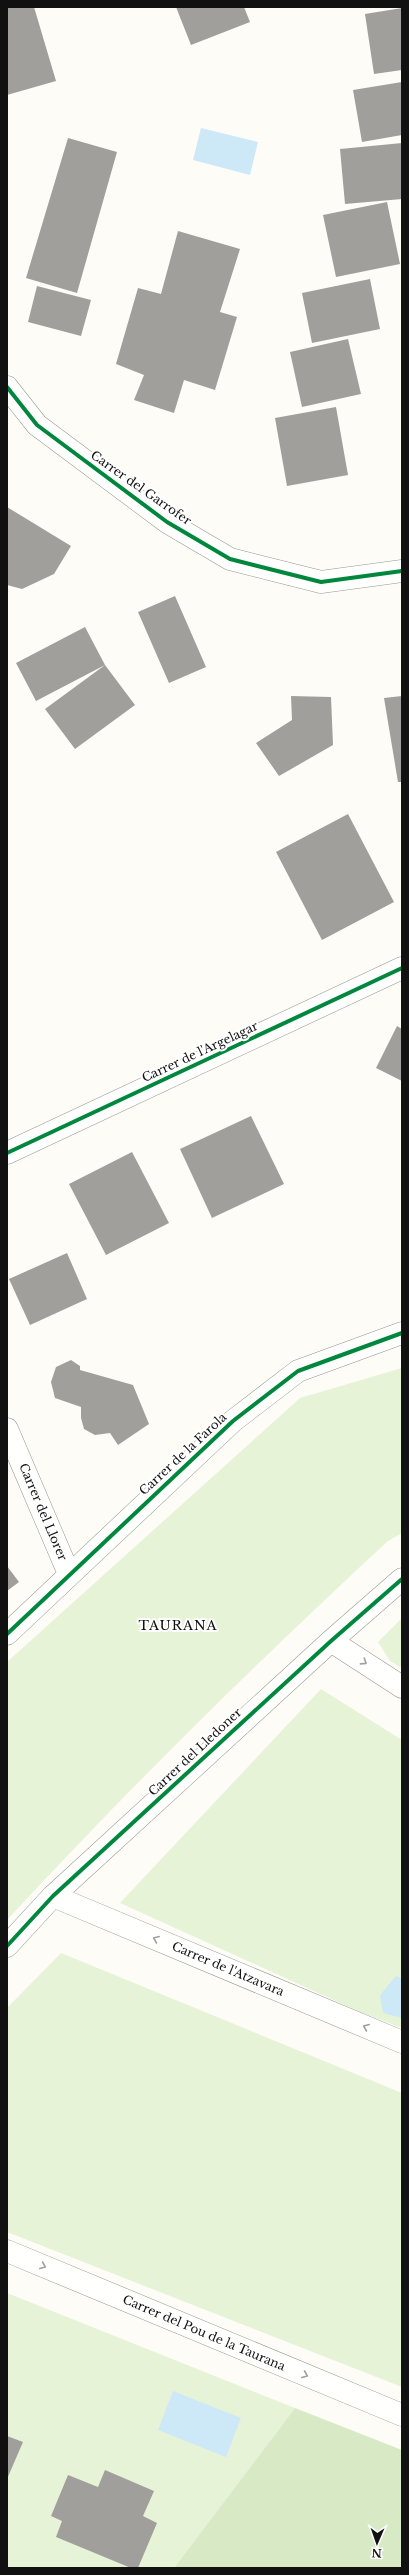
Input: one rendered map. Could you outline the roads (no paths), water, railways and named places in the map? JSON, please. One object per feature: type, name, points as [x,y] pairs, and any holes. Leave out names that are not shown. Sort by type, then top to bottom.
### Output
[{"type":"street","name":"Carrer del Garrofer","points":[[7,387],[37,426],[167,522],[230,559],[320,582],[402,572]]},
{"type":"street","name":"Carrer de l'Argelagar","points":[[7,1153],[402,968]]},
{"type":"street","name":"Carrer de la Farola","points":[[7,1634],[233,1421],[298,1371],[402,1334]]},
{"type":"street","name":"Carrer del Llorer","points":[[7,1429],[69,1574]]},
{"type":"street","name":"Carrer del Lledoner","points":[[7,1946],[53,1896],[331,1641],[402,1579]]},
{"type":"street","points":[[331,1641],[402,1687]]},
{"type":"street","name":"Carrer de l'Atzavara","points":[[53,1896],[402,2042]]},
{"type":"street","name":"Carrer del Pou de la Taurana","points":[[7,2251],[402,2415]]},
{"type":"water","points":[[201,128],[258,142],[250,175],[193,160]]},
{"type":"water","points":[[396,1976],[402,1978],[402,2018],[383,2013],[380,1995]]},
{"type":"water","points":[[173,2391],[241,2418],[226,2457],[158,2430]]},
{"type":"district","name":"TAURANA","points":[[178,1625]]}]
